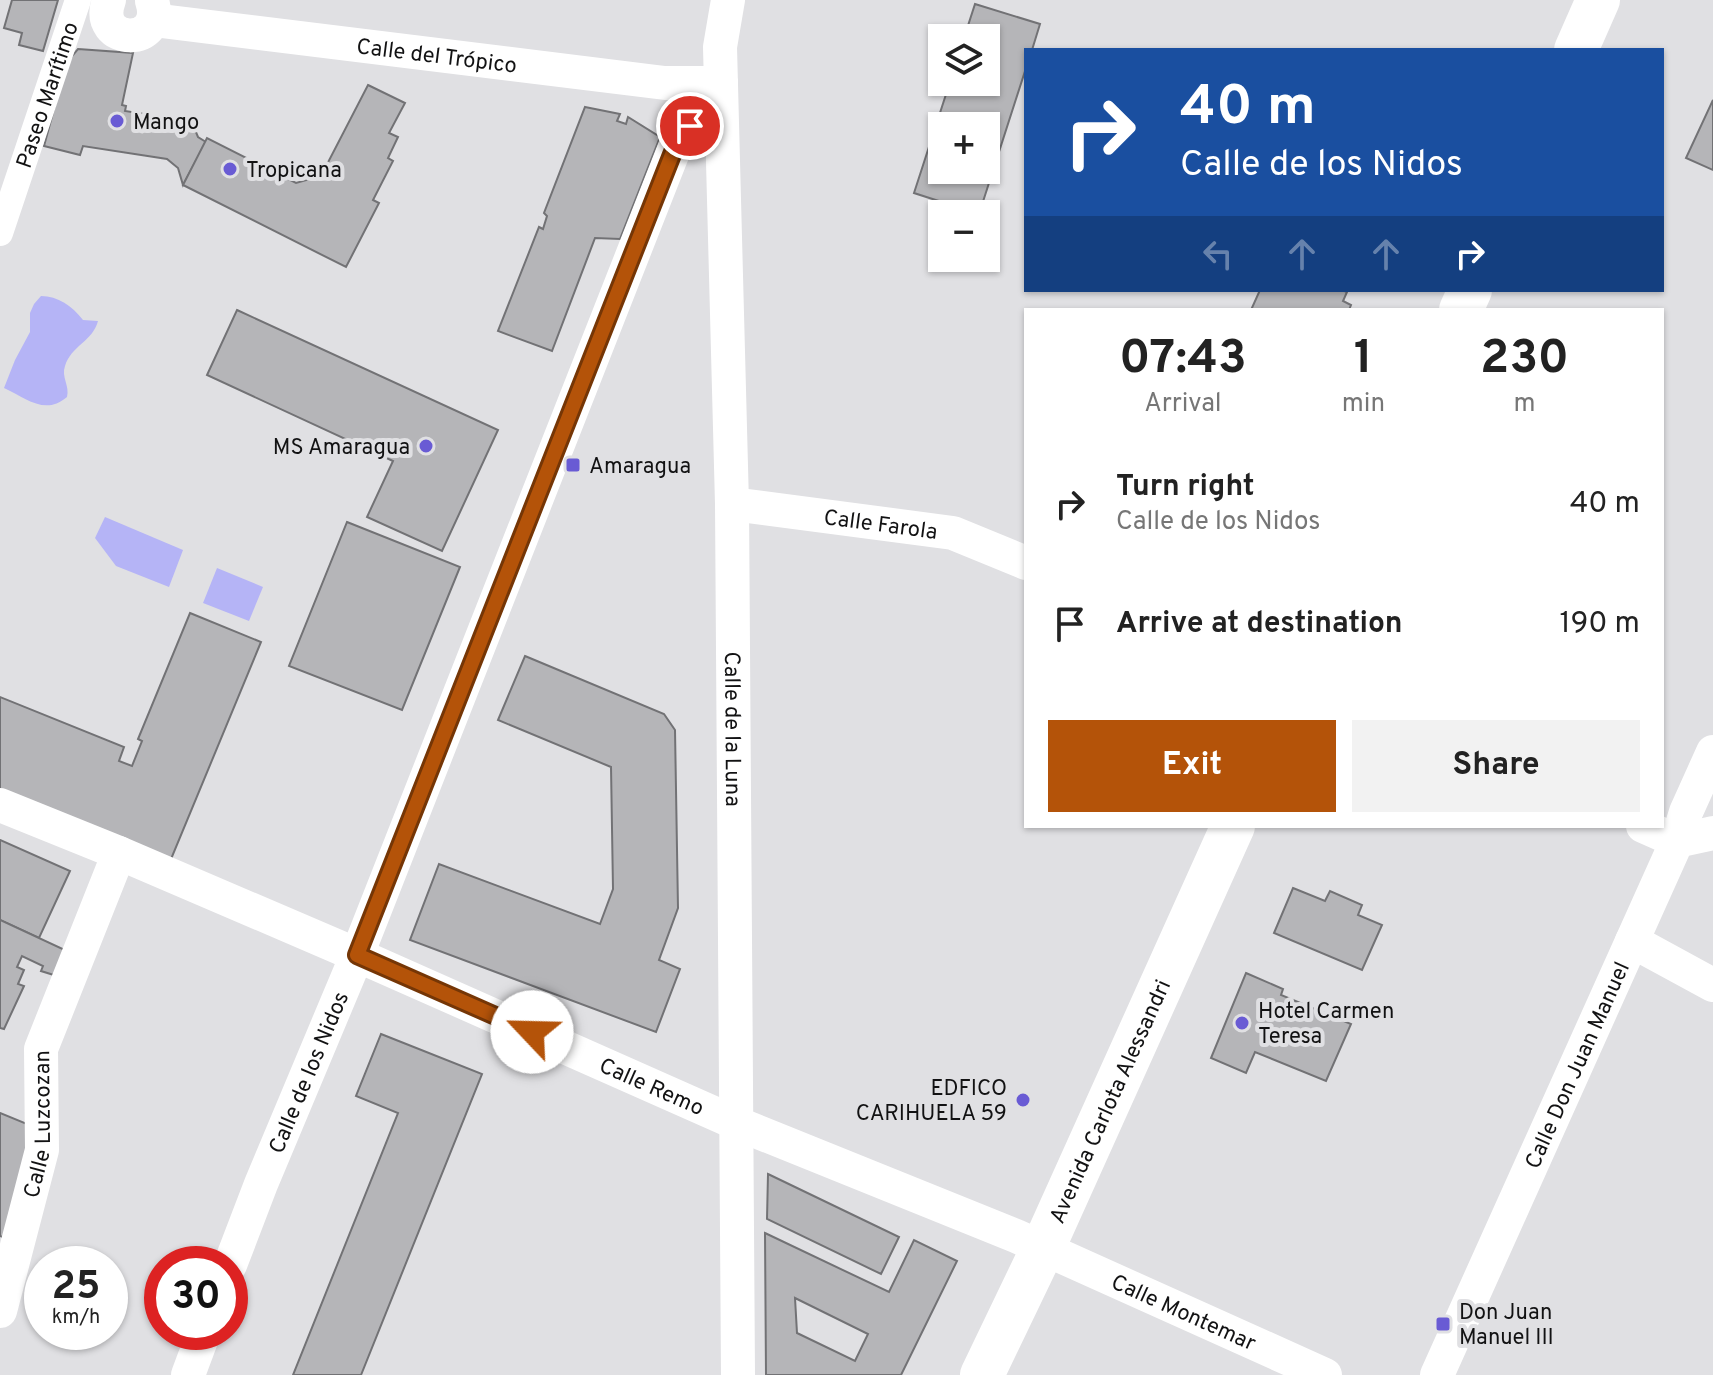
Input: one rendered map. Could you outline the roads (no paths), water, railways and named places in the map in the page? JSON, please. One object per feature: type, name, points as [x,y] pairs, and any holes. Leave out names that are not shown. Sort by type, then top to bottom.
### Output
[{"type":"main road","points":[[1577,48],[1598,0]]},
{"type":"main road","name":"Avenida Carlota Alessandri","points":[[982,1375],[1043,1248],[1232,828]]},
{"type":"street","name":"Paseo Marítimo","points":[[0,233],[78,0]]},
{"type":"street","name":"Calle del Trópico","points":[[109,0],[106,16],[109,24],[120,34],[128,36],[143,33],[149,27],[152,10],[665,83],[721,83]]},
{"type":"street","name":"Calle de la Luna","points":[[728,0],[720,47],[732,504],[738,1375]]},
{"type":"street","name":"Calle de los Nidos","points":[[237,1246],[357,955],[675,147],[721,83]]},
{"type":"street","name":"Calle Farola","points":[[732,504],[953,533],[1024,562]]},
{"type":"street","name":"Calle Don Juan Manuel","points":[[1437,1375],[1677,841],[1686,812],[1713,752]]},
{"type":"street","name":"Calle Remo","points":[[0,805],[357,955],[736,1123],[1043,1248]]},
{"type":"street","points":[[1648,828],[1677,841],[1713,833]]},
{"type":"street","name":"Calle Luzcozan","points":[[0,1311],[42,1150],[41,1049],[119,853]]},
{"type":"street","points":[[1632,941],[1713,985]]},
{"type":"street","name":"Calle Montemar","points":[[1043,1248],[1325,1375]]},
{"type":"street","points":[[188,1375],[197,1350]]},
{"type":"water","points":[[41,296],[64,303],[83,320],[98,321],[92,334],[72,353],[65,366],[67,397],[51,405],[36,403],[4,388],[30,332],[30,313]]},
{"type":"water","points":[[105,517],[183,550],[169,587],[116,566],[95,538]]},
{"type":"water","points":[[217,568],[263,587],[249,621],[203,603]]},
{"type":"place","name":"Mango","points":[[117,121]]},
{"type":"place","name":"Tropicana","points":[[230,169]]},
{"type":"place","name":"MS Amaragua","points":[[426,446]]},
{"type":"place","name":"Amaragua","points":[[573,465]]},
{"type":"place","name":"Hotel Carmen Teresa","points":[[1242,1023]]},
{"type":"place","name":"EDFICO CARIHUELA 59","points":[[1023,1100]]},
{"type":"place","name":"Don Juan Manuel III","points":[[1443,1324]]}]
